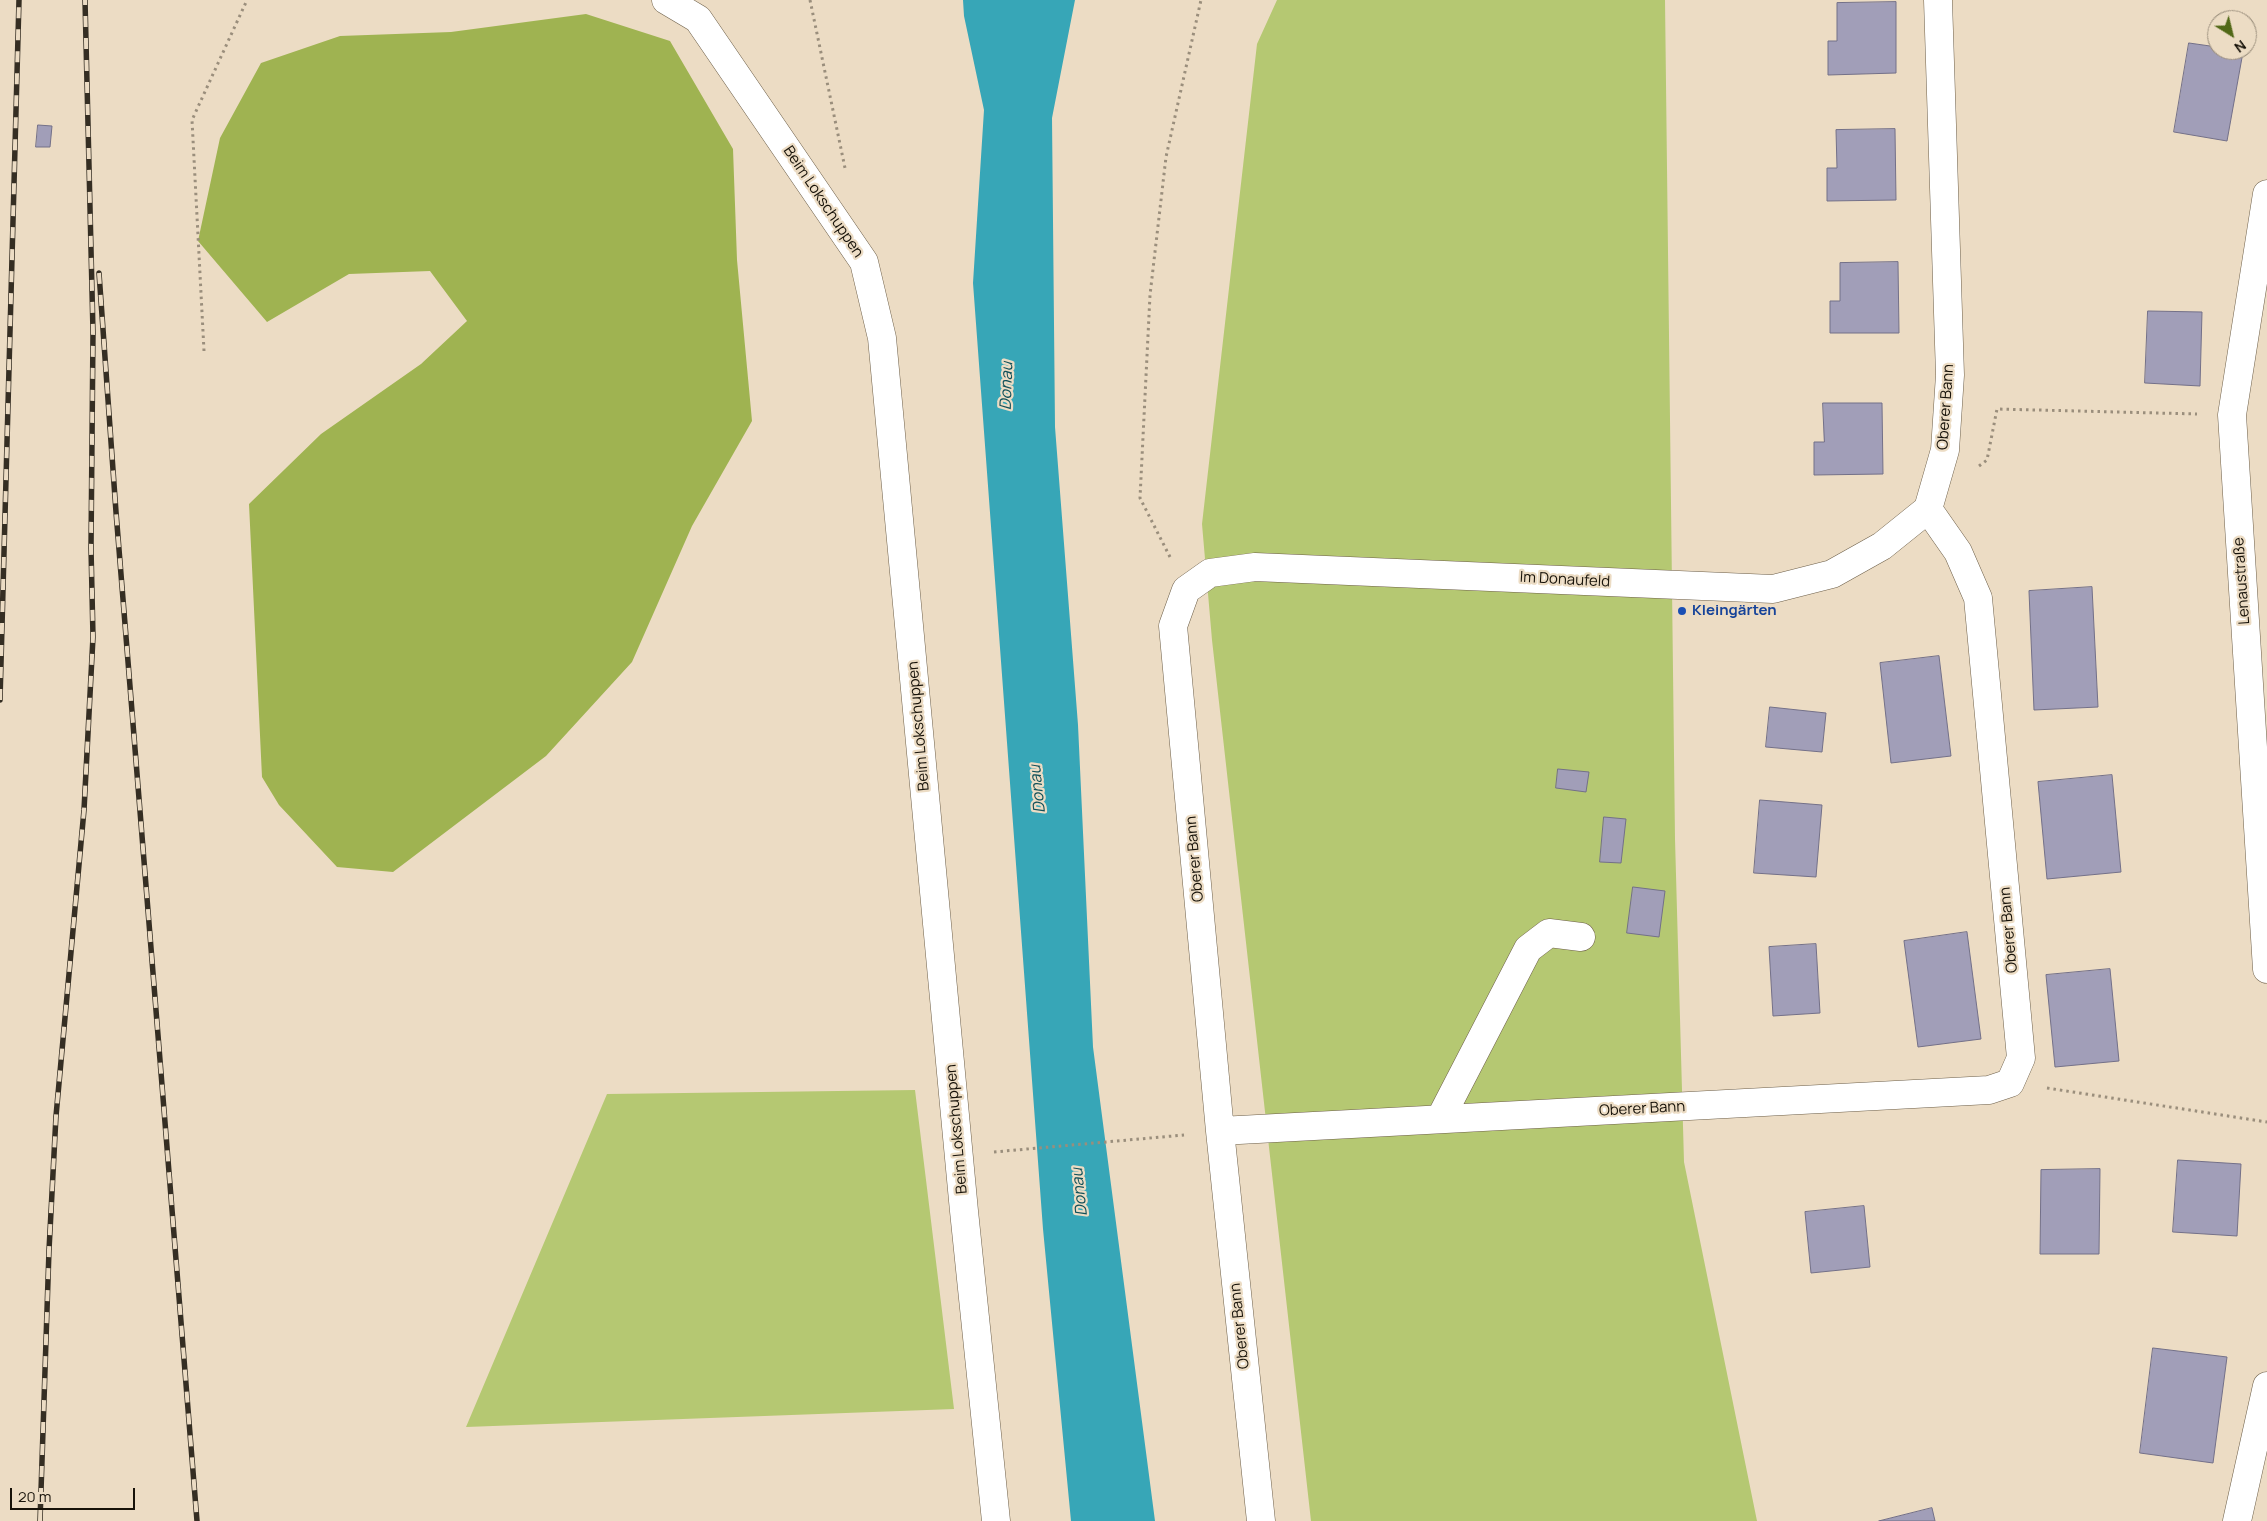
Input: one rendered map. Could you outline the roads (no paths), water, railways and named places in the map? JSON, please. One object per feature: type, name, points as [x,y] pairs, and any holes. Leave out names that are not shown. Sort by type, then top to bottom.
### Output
[{"type":"street","name":"Beim Lokschuppen","points":[[666,0],[698,19],[864,262],[882,338],[964,1210],[996,1521]]},
{"type":"street","name":"Oberer Bann","points":[[1220,1131],[1989,1090],[2010,1083],[2021,1058],[1978,598],[1958,552],[1928,509],[1945,450],[1950,375],[1938,0]]},
{"type":"street","name":"Lenaustraße","points":[[2267,194],[2232,415],[2267,969]]},
{"type":"street","name":"Im Donaufeld","points":[[1186,590],[1210,573],[1255,566],[1773,589],[1832,574],[1882,546],[1928,509]]},
{"type":"street","name":"Oberer Bann","points":[[1186,590],[1173,626],[1220,1131],[1260,1521]]},
{"type":"street","points":[[1440,1119],[1528,949],[1549,933],[1581,937]]},
{"type":"street","points":[[2237,1521],[2267,1386]]},
{"type":"water","name":"Donau","points":[[963,0],[1075,0],[1052,118],[1055,427],[1078,725],[1093,1047],[1155,1521],[1071,1521],[1043,1229],[973,283],[984,110],[964,16]]},
{"type":"railway","points":[[0,700],[19,0]]},
{"type":"railway","points":[[40,1521],[49,1250],[56,1116],[84,810],[93,637],[91,548],[93,332],[85,0]]},
{"type":"railway","points":[[99,273],[116,512],[197,1521]]},
{"type":"place","name":"Kleingärten","points":[[1682,611]]}]
